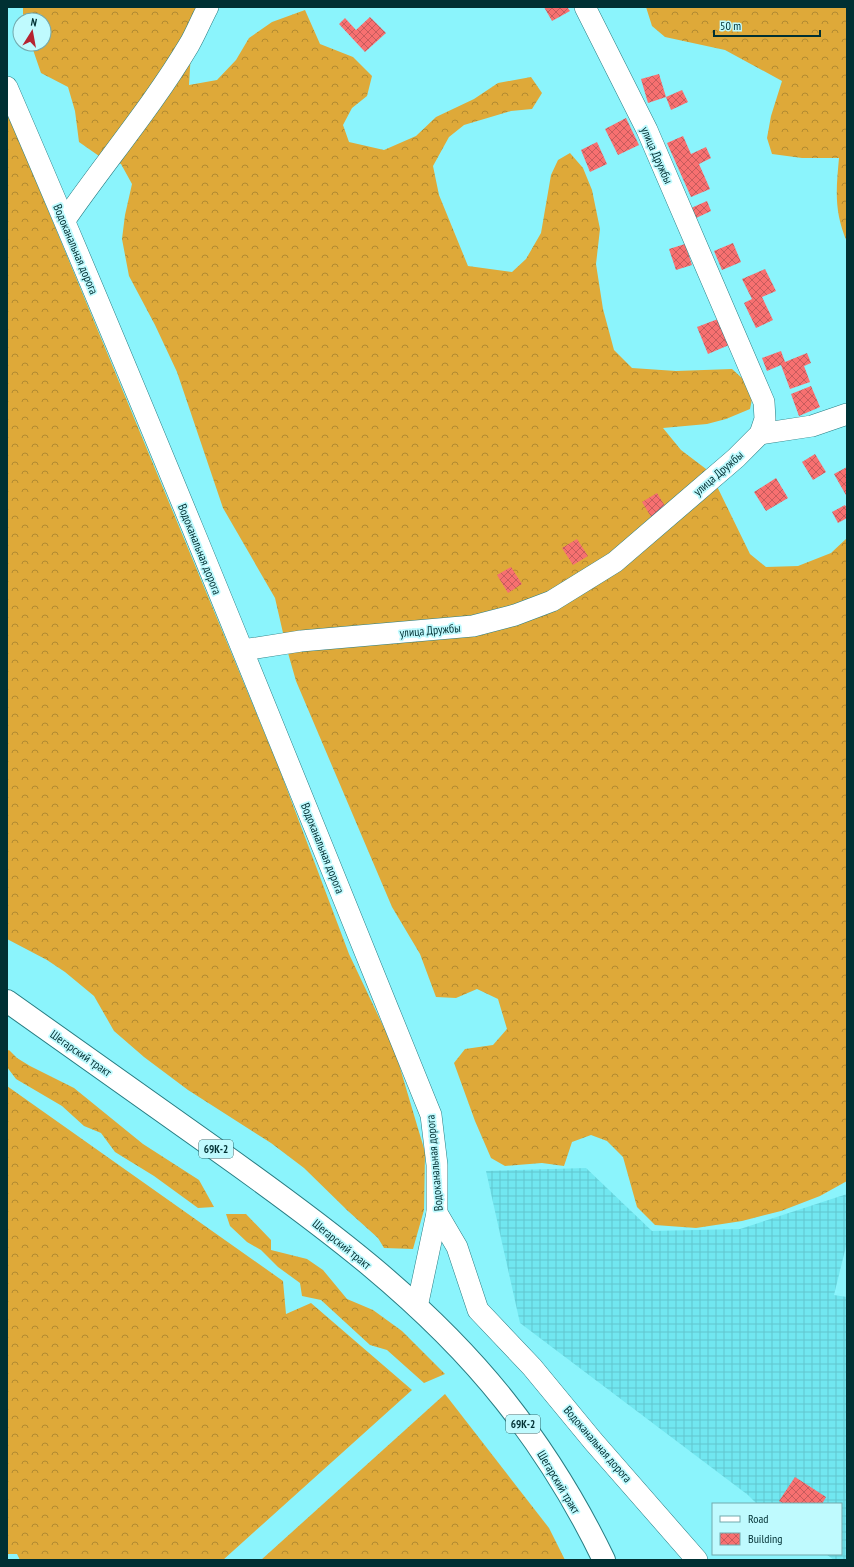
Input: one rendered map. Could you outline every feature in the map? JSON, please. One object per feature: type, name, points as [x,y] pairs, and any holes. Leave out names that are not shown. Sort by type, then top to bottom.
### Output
[{"type":"main road","name":"Шегарский тракт","points":[[7,1001],[317,1222],[417,1307],[469,1359],[504,1400],[538,1444],[604,1560]]},
{"type":"street","points":[[65,220],[147,107],[185,51],[208,7]]},
{"type":"street","name":"улица Дружбы","points":[[243,650],[301,641],[473,626],[515,615],[552,601],[616,562],[736,458],[760,434],[765,419],[764,402],[647,130],[585,7]]},
{"type":"street","name":"Водоканальная дорога","points":[[7,87],[65,220],[243,650],[431,1115],[437,1165],[437,1213],[457,1247],[478,1310],[532,1367],[593,1441],[697,1560]]},
{"type":"street","points":[[760,434],[812,426],[847,414]]},
{"type":"street","points":[[417,1307],[437,1213]]},
{"type":"shaded area","points":[[586,1168],[652,1231],[740,1229],[847,1194],[847,1242],[834,1295],[847,1297],[847,1560],[834,1560],[827,1555],[842,1555],[842,1503],[756,1503],[748,1495],[520,1323],[486,1171]]},
{"type":"green space","points":[[23,7],[212,7],[191,52],[189,85],[217,80],[236,60],[249,38],[272,22],[305,10],[320,44],[353,57],[372,76],[367,96],[352,108],[343,125],[349,142],[384,150],[416,136],[436,117],[474,99],[498,83],[531,77],[542,93],[532,109],[511,111],[464,125],[449,137],[433,166],[439,195],[468,266],[512,272],[526,259],[541,233],[551,175],[558,160],[570,153],[583,168],[592,190],[600,229],[596,264],[603,309],[614,350],[632,368],[676,371],[732,369],[754,389],[750,409],[726,419],[707,424],[663,428],[681,450],[710,472],[750,554],[766,567],[798,566],[831,553],[847,538],[847,1181],[820,1196],[781,1211],[742,1221],[696,1228],[655,1225],[637,1207],[623,1157],[607,1141],[591,1135],[572,1142],[564,1166],[542,1163],[505,1166],[491,1158],[475,1121],[454,1063],[465,1049],[493,1045],[507,1029],[498,999],[477,989],[456,998],[436,997],[420,954],[392,907],[296,681],[275,598],[223,508],[177,372],[155,325],[129,276],[122,239],[125,215],[132,184],[121,164],[99,156],[79,142],[75,111],[68,87],[41,73],[34,52],[52,52],[52,12],[23,12]]},
{"type":"green space","points":[[646,7],[847,7],[847,242],[840,220],[837,201],[839,158],[802,158],[772,154],[767,138],[771,116],[782,81],[725,50],[665,37],[652,26]]},
{"type":"green space","points":[[7,111],[279,768],[349,954],[395,1051],[425,1152],[424,1210],[413,1249],[384,1248],[378,1238],[304,1168],[271,1143],[188,1090],[144,1057],[114,1031],[94,996],[65,972],[47,960],[7,939]]},
{"type":"green space","points":[[9,1050],[17,1058],[30,1066],[74,1088],[143,1144],[199,1180],[214,1207],[198,1208],[154,1176],[115,1152],[101,1133],[84,1126],[62,1106],[16,1079],[7,1067],[7,1051]]},
{"type":"green space","points":[[7,1086],[283,1281],[286,1314],[311,1303],[412,1390],[223,1560],[20,1560],[17,1554],[7,1554]]},
{"type":"green space","points":[[226,1214],[246,1214],[271,1240],[271,1250],[307,1259],[323,1270],[347,1299],[373,1310],[402,1331],[445,1374],[424,1383],[387,1350],[370,1345],[321,1300],[302,1296],[300,1283],[278,1267],[261,1250],[247,1242],[230,1226]]},
{"type":"green space","points":[[445,1394],[549,1528],[565,1560],[261,1560]]},
{"type":"building","points":[[544,7],[567,7],[570,11],[552,21]]},
{"type":"building","points":[[370,17],[386,33],[365,52],[339,24],[345,18],[356,30]]},
{"type":"building","points":[[659,74],[666,97],[648,103],[641,79]]},
{"type":"building","points":[[682,90],[688,102],[671,110],[666,97]]},
{"type":"building","points":[[626,118],[639,145],[618,155],[605,129]]},
{"type":"building","points":[[683,136],[691,154],[706,147],[711,158],[699,164],[710,189],[691,197],[667,143]]},
{"type":"building","points":[[597,142],[607,164],[590,172],[581,150]]},
{"type":"building","points":[[707,201],[711,211],[694,219],[689,209]]},
{"type":"building","points":[[733,243],[741,262],[722,270],[714,251]]},
{"type":"building","points":[[685,244],[692,265],[676,270],[669,249]]},
{"type":"building","points":[[765,269],[776,291],[762,297],[773,320],[756,328],[744,303],[752,299],[742,279]]},
{"type":"building","points":[[718,319],[729,345],[708,354],[697,327]]},
{"type":"building","points":[[781,351],[785,362],[807,353],[811,363],[804,366],[810,382],[790,389],[781,365],[767,371],[762,358]]},
{"type":"building","points":[[811,386],[820,407],[799,416],[791,394]]},
{"type":"building","points":[[815,454],[826,472],[813,480],[802,462]]},
{"type":"building","points":[[847,467],[847,497],[834,474]]},
{"type":"building","points":[[776,478],[788,498],[766,511],[754,492]]},
{"type":"building","points":[[657,493],[668,511],[653,520],[642,502]]},
{"type":"building","points":[[845,505],[847,509],[847,518],[838,523],[832,512]]},
{"type":"building","points":[[577,539],[588,556],[573,565],[562,548]]},
{"type":"building","points":[[511,567],[522,584],[508,593],[497,575]]},
{"type":"building","points":[[795,1477],[826,1497],[823,1503],[782,1503],[779,1501]]}]
